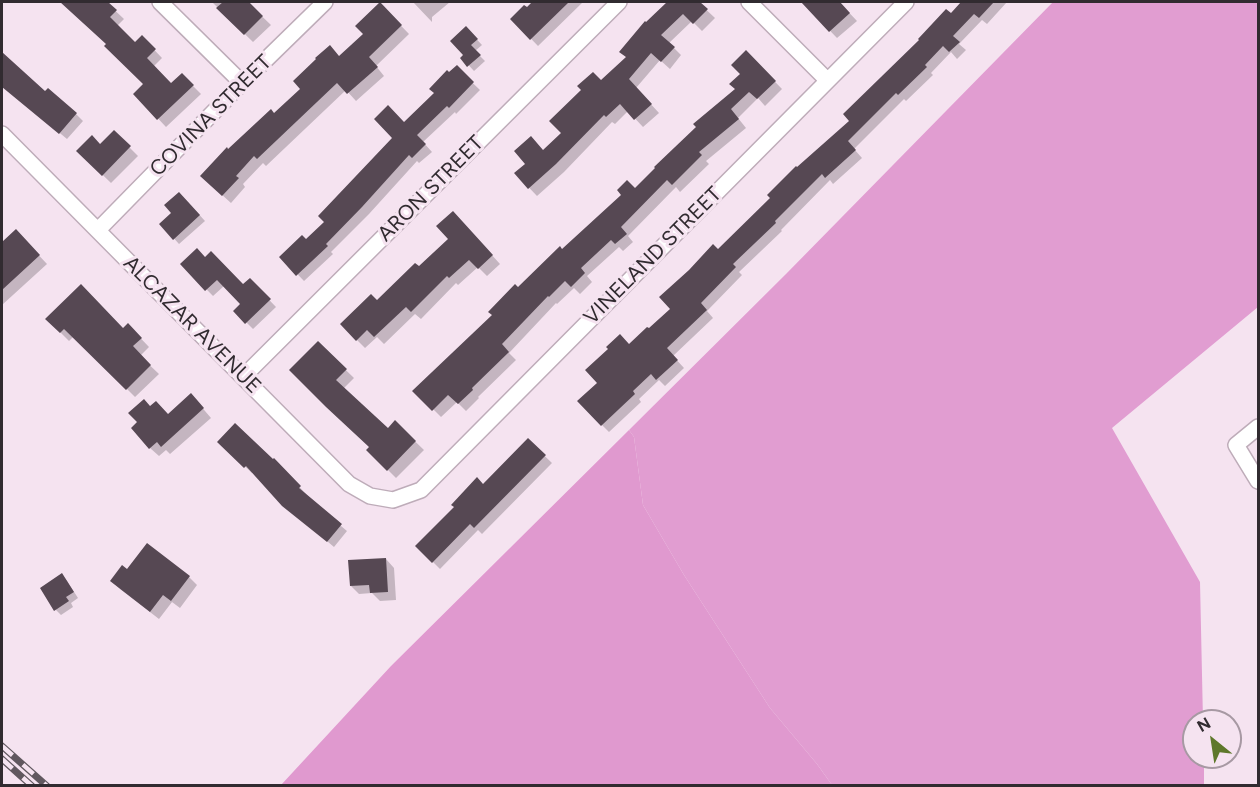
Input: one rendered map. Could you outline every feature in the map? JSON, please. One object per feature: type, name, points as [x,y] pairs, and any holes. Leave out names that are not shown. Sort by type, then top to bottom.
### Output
[{"type":"street","points":[[160,2],[242,83]]},
{"type":"street","name":"COVINA STREET","points":[[98,230],[325,2]]},
{"type":"street","name":"ARON STREET","points":[[243,377],[619,2]]},
{"type":"street","points":[[749,2],[827,80]]},
{"type":"street","name":"VINELAND STREET","points":[[393,500],[421,490],[906,2]]},
{"type":"street","name":"ALCAZAR AVENUE","points":[[2,134],[349,484],[370,496],[393,500]]},
{"type":"street","points":[[1258,427],[1236,445],[1258,481]]},
{"type":"shaded area","points":[[1053,2],[1258,2],[1258,307],[1112,428],[1200,582],[1203,709],[1182,709],[1182,769],[1204,769],[1204,785],[832,785],[770,708],[684,575],[643,505],[634,437],[629,430]]},
{"type":"shaded area","points":[[629,430],[634,437],[643,505],[684,575],[770,708],[832,785],[281,785],[391,666]]},
{"type":"building","points":[[60,2],[108,2],[117,10],[110,17],[135,42],[142,35],[156,49],[147,58],[171,83],[182,73],[194,85],[157,120],[133,94],[143,84],[104,46],[106,44]]},
{"type":"building","points":[[223,2],[249,2],[263,16],[244,35],[216,8]]},
{"type":"building","points":[[380,2],[402,25],[369,57],[378,67],[347,94],[337,83],[257,159],[254,156],[236,176],[239,178],[222,196],[200,176],[227,147],[228,149],[271,109],[274,113],[300,89],[293,81],[315,58],[330,45],[339,56],[363,34],[355,26]]},
{"type":"building","points":[[532,2],[569,2],[530,40],[510,19],[524,5],[527,7]]},
{"type":"building","points":[[667,2],[700,2],[708,9],[693,24],[683,14],[661,35],[675,47],[661,62],[651,53],[629,79],[652,104],[634,120],[620,104],[606,117],[604,115],[528,189],[514,173],[525,164],[514,151],[531,136],[543,150],[561,133],[549,121],[581,90],[577,86],[593,72],[601,80],[626,57],[619,52],[645,21]]},
{"type":"building","points":[[801,2],[840,2],[850,13],[829,32]]},
{"type":"building","points":[[961,2],[994,2],[979,18],[974,14],[953,36],[960,42],[949,52],[943,46],[925,65],[927,67],[898,95],[896,93],[848,141],[856,150],[825,178],[822,174],[733,264],[736,267],[701,303],[707,310],[667,348],[678,360],[656,380],[651,374],[633,391],[635,394],[601,426],[577,401],[597,383],[585,370],[608,349],[606,347],[620,334],[629,344],[670,309],[659,297],[713,244],[718,249],[770,198],[767,195],[796,166],[849,121],[843,114],[919,40],[946,9],[951,13]]},
{"type":"building","points":[[466,26],[478,39],[471,45],[481,55],[467,67],[460,58],[463,55],[450,41]]},
{"type":"building","points":[[746,50],[776,81],[757,99],[749,92],[731,109],[739,119],[699,152],[702,155],[672,185],[667,180],[621,227],[627,234],[615,244],[611,240],[581,268],[585,273],[571,287],[565,281],[548,296],[502,344],[509,352],[472,388],[473,390],[458,404],[448,395],[432,411],[412,391],[492,315],[488,312],[515,284],[518,287],[560,246],[562,249],[621,195],[617,190],[627,180],[635,188],[696,127],[693,124],[735,89],[729,84],[740,74],[731,65]]},
{"type":"building","points":[[2,52],[45,91],[48,88],[77,113],[59,134],[2,87]]},
{"type":"building","points":[[457,65],[474,82],[449,108],[447,106],[417,135],[426,144],[412,158],[409,155],[326,244],[328,246],[296,276],[279,257],[302,235],[306,239],[324,222],[318,216],[392,138],[374,119],[388,105],[404,122],[434,93],[429,89],[447,70],[449,72]]},
{"type":"building","points":[[114,130],[131,146],[102,176],[76,151],[92,135],[100,144]]},
{"type":"building","points":[[179,192],[200,215],[173,240],[159,224],[171,213],[164,205]]},
{"type":"building","points":[[453,211],[493,255],[478,269],[469,260],[449,278],[447,276],[411,312],[406,307],[374,337],[367,330],[356,341],[340,324],[371,294],[377,300],[415,263],[419,266],[448,239],[436,226]]},
{"type":"building","points":[[16,229],[40,255],[2,290],[2,242]]},
{"type":"building","points":[[197,248],[205,257],[211,251],[243,284],[250,278],[271,299],[245,324],[233,311],[240,304],[217,280],[205,291],[180,264]]},
{"type":"building","points":[[81,284],[123,328],[128,323],[142,338],[133,346],[151,365],[126,390],[64,329],[60,333],[45,319]]},
{"type":"building","points":[[318,341],[347,369],[336,380],[388,428],[395,420],[416,441],[387,471],[366,450],[369,447],[289,370]]},
{"type":"building","points":[[191,393],[204,408],[161,447],[157,442],[149,449],[131,428],[137,422],[128,413],[144,399],[150,406],[156,401],[168,414]]},
{"type":"building","points":[[235,423],[274,458],[301,486],[299,488],[342,524],[327,542],[282,506],[246,466],[244,468],[217,442]]},
{"type":"building","points":[[528,438],[546,455],[474,528],[470,524],[432,563],[415,546],[454,507],[451,505],[477,477],[483,484]]},
{"type":"building","points":[[147,543],[190,576],[171,601],[163,595],[150,612],[110,581],[122,565],[127,569]]},
{"type":"building","points":[[386,558],[388,592],[370,593],[369,585],[350,586],[348,560]]},
{"type":"building","points":[[62,573],[74,592],[66,597],[69,601],[54,611],[40,588]]},
{"type":"railway","points":[[2,746],[47,786]]},
{"type":"railway","points":[[2,759],[32,786]]}]
